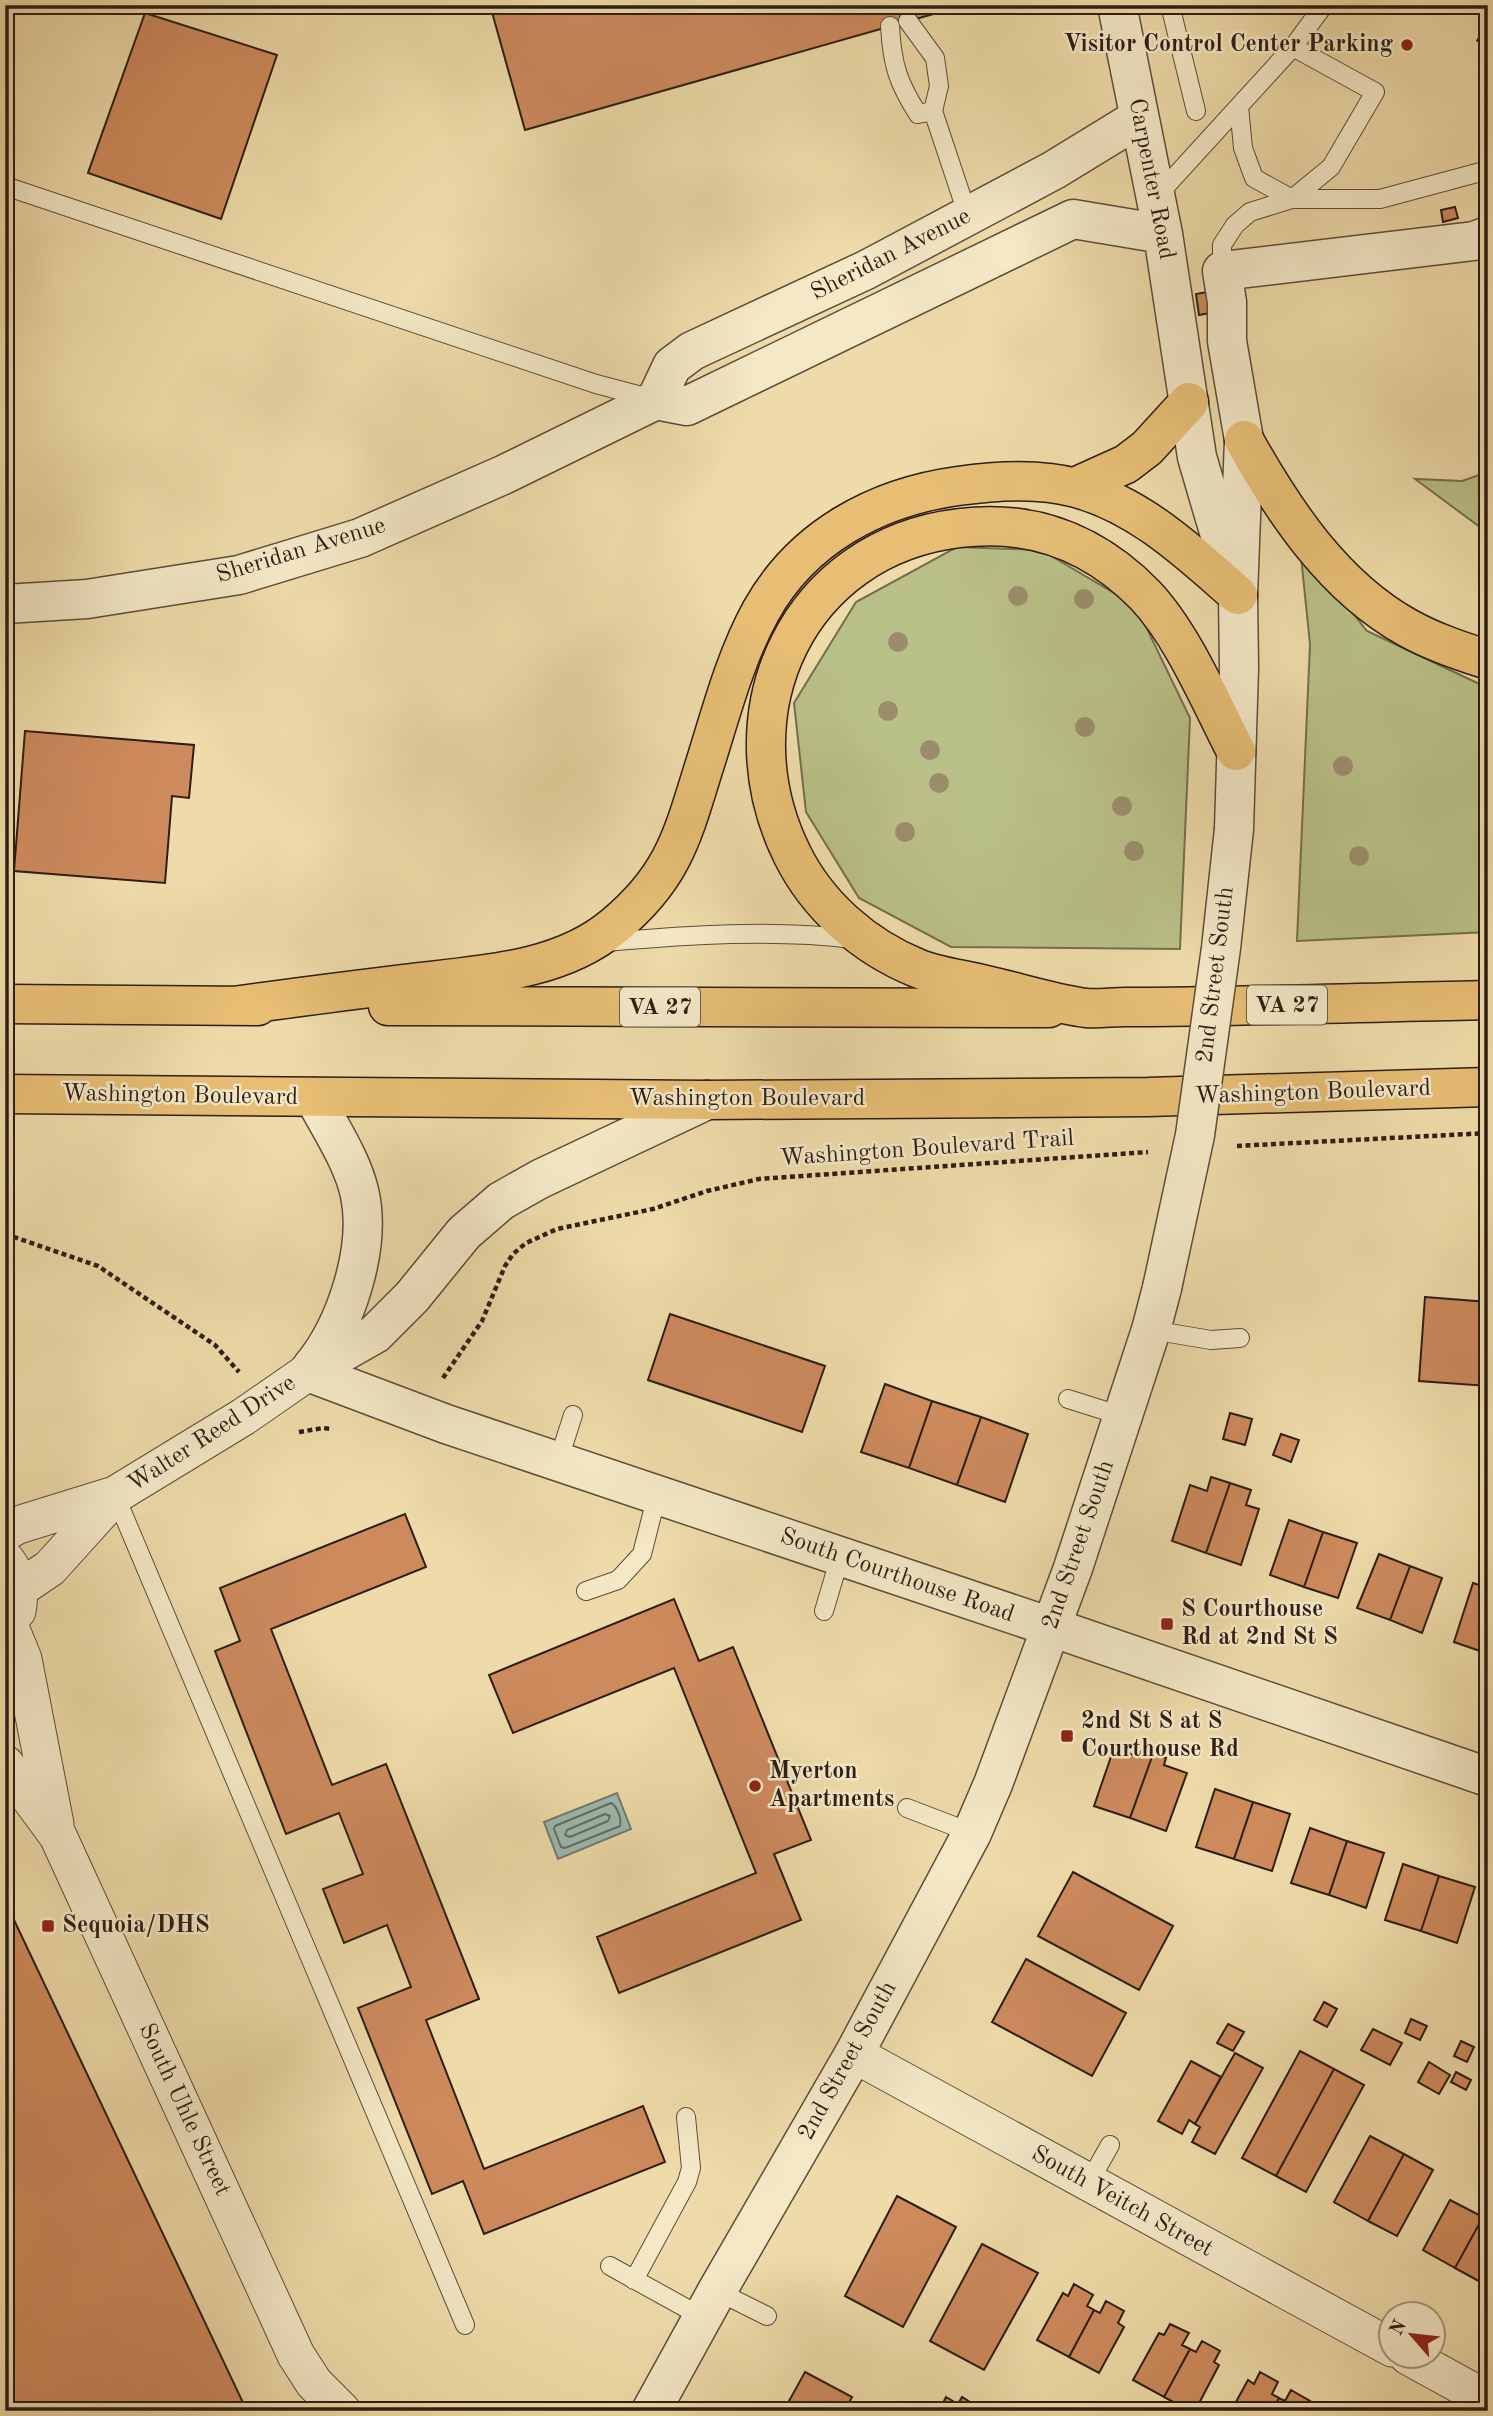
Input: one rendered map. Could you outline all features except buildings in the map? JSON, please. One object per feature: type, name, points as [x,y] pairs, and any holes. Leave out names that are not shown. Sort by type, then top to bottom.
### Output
[{"type":"highway","points":[[1074,487],[1126,464],[1147,448],[1189,402]]},
{"type":"highway","points":[[1244,440],[1286,510],[1340,575],[1407,627],[1488,660]]},
{"type":"highway","points":[[234,1006],[510,970],[562,955],[588,944],[613,928],[657,883],[672,861],[685,831],[740,657],[761,610],[801,557],[852,519],[879,506],[909,496],[976,484],[1012,482],[1074,487],[1104,499],[1155,526],[1180,544],[1238,595]]},
{"type":"highway","points":[[1086,1008],[919,969],[868,940],[841,920],[819,897],[801,871],[785,838],[772,804],[765,765],[770,694],[780,663],[800,626],[831,587],[855,566],[881,551],[939,530],[999,525],[1029,528],[1056,536],[1104,561],[1148,598],[1182,647],[1236,751]]},
{"type":"highway","name":"VA 27","points":[[5,1004],[1086,1008],[1488,1000]]},
{"type":"highway","name":"Washington Boulevard","points":[[5,1094],[707,1100],[1148,1097],[1488,1087]]},
{"type":"highway","points":[[5,1116],[107,1095]]},
{"type":"street","name":"Carpenter Road","points":[[1117,5],[1159,217],[1182,354]]},
{"type":"street","name":"Sheridan Avenue","points":[[656,400],[672,366],[692,351],[866,270],[1054,170],[1139,118]]},
{"type":"street","name":"Sheridan Avenue","points":[[5,604],[87,600],[239,575],[360,538],[503,475],[656,400],[687,406],[1073,219],[1159,217]]},
{"type":"street","points":[[1222,271],[1474,241],[1488,236]]},
{"type":"street","name":"2nd Street South","points":[[651,2411],[709,2304],[853,2054],[972,1833],[1051,1627],[1151,1330],[1195,1135],[1221,948],[1234,829],[1244,440],[1227,341],[1227,302],[1222,271]]},
{"type":"street","name":"2nd Street South","points":[[1182,354],[1197,457],[1238,595]]},
{"type":"street","name":"Walter Reed Drive","points":[[308,1372],[324,1353],[335,1333],[352,1291],[362,1213],[360,1194],[354,1177],[314,1097]]},
{"type":"street","name":"Walter Reed Drive","points":[[5,1532],[18,1525],[115,1495],[243,1417],[308,1372],[375,1334],[412,1297],[464,1233],[501,1202],[540,1179],[707,1100]]},
{"type":"street","name":"South Courthouse Road","points":[[308,1372],[446,1424],[1488,1777]]},
{"type":"street","name":"Walter Reed Drive","points":[[12,1574],[50,1568],[115,1495]]},
{"type":"street","points":[[8,1630],[16,1615],[12,1574]]},
{"type":"street","name":"South Uhle Street","points":[[8,1630],[23,1659],[58,1836]]},
{"type":"street","name":"South Uhle Street","points":[[5,1764],[58,1836],[296,2355],[314,2383],[341,2411]]},
{"type":"street","name":"South Veitch Street","points":[[853,2054],[1378,2341]]},
{"type":"street","points":[[1432,2370],[1488,2400]]},
{"type":"lane","points":[[1170,5],[1196,111]]},
{"type":"lane","points":[[1159,217],[1239,106],[1293,47],[1324,5]]},
{"type":"lane","points":[[908,21],[935,58],[939,86],[933,111],[968,216]]},
{"type":"lane","points":[[890,26],[891,51],[900,87],[918,114],[933,111]]},
{"type":"lane","points":[[1292,199],[1331,167],[1375,92],[1293,47]]},
{"type":"lane","points":[[1239,106],[1243,148],[1254,178],[1292,199]]},
{"type":"lane","points":[[1222,271],[1222,246],[1235,225],[1250,212],[1292,199],[1380,200],[1488,170]]},
{"type":"lane","points":[[5,186],[596,384],[656,400]]},
{"type":"lane","points":[[588,944],[724,935],[808,933],[868,940]]},
{"type":"lane","points":[[1151,1330],[1211,1340],[1240,1338]]},
{"type":"lane","points":[[1068,1399],[1122,1416]]},
{"type":"lane","points":[[558,1462],[573,1415]]},
{"type":"lane","points":[[115,1495],[465,2325]]},
{"type":"lane","points":[[586,1591],[618,1580],[642,1554],[657,1495]]},
{"type":"lane","points":[[824,1611],[840,1557]]},
{"type":"lane","points":[[907,1808],[972,1833]]},
{"type":"lane","points":[[634,2280],[687,2182],[691,2168],[686,2116]]},
{"type":"lane","points":[[1088,2184],[1110,2145]]},
{"type":"lane","points":[[610,2266],[634,2280],[709,2304],[767,2316]]},
{"type":"path","points":[[1477,39],[1488,45]]},
{"type":"path","points":[[1224,1147],[1488,1133]]},
{"type":"path","name":"Washington Boulevard Trail","points":[[448,1368],[482,1321],[505,1266],[513,1254],[526,1243],[557,1229],[653,1209],[707,1191],[759,1179],[1155,1151]]},
{"type":"path","points":[[5,1236],[98,1266],[179,1319],[227,1356]]},
{"type":"path","points":[[289,1436],[323,1427],[341,1432]]},
{"type":"green space","points":[[1488,472],[1488,533],[1415,479],[1462,481]]},
{"type":"green space","points":[[957,547],[1041,550],[1136,606],[1190,718],[1180,949],[951,947],[859,898],[806,812],[794,703],[856,602]]},
{"type":"green space","points":[[1300,547],[1367,631],[1488,688],[1488,932],[1297,941],[1310,644]]},
{"type":"water","points":[[617,1793],[631,1829],[558,1859],[544,1822]]},
{"type":"place","name":"Visitor Control Center Parking","points":[[1407,45]]},
{"type":"place","name":"S Courthouse Rd at 2nd St S","points":[[1167,1624]]},
{"type":"place","name":"2nd St S at S Courthouse Rd","points":[[1067,1736]]},
{"type":"place","name":"Myerton Apartments","points":[[755,1786]]},
{"type":"place","name":"Sequoia/DHS","points":[[48,1926]]}]
